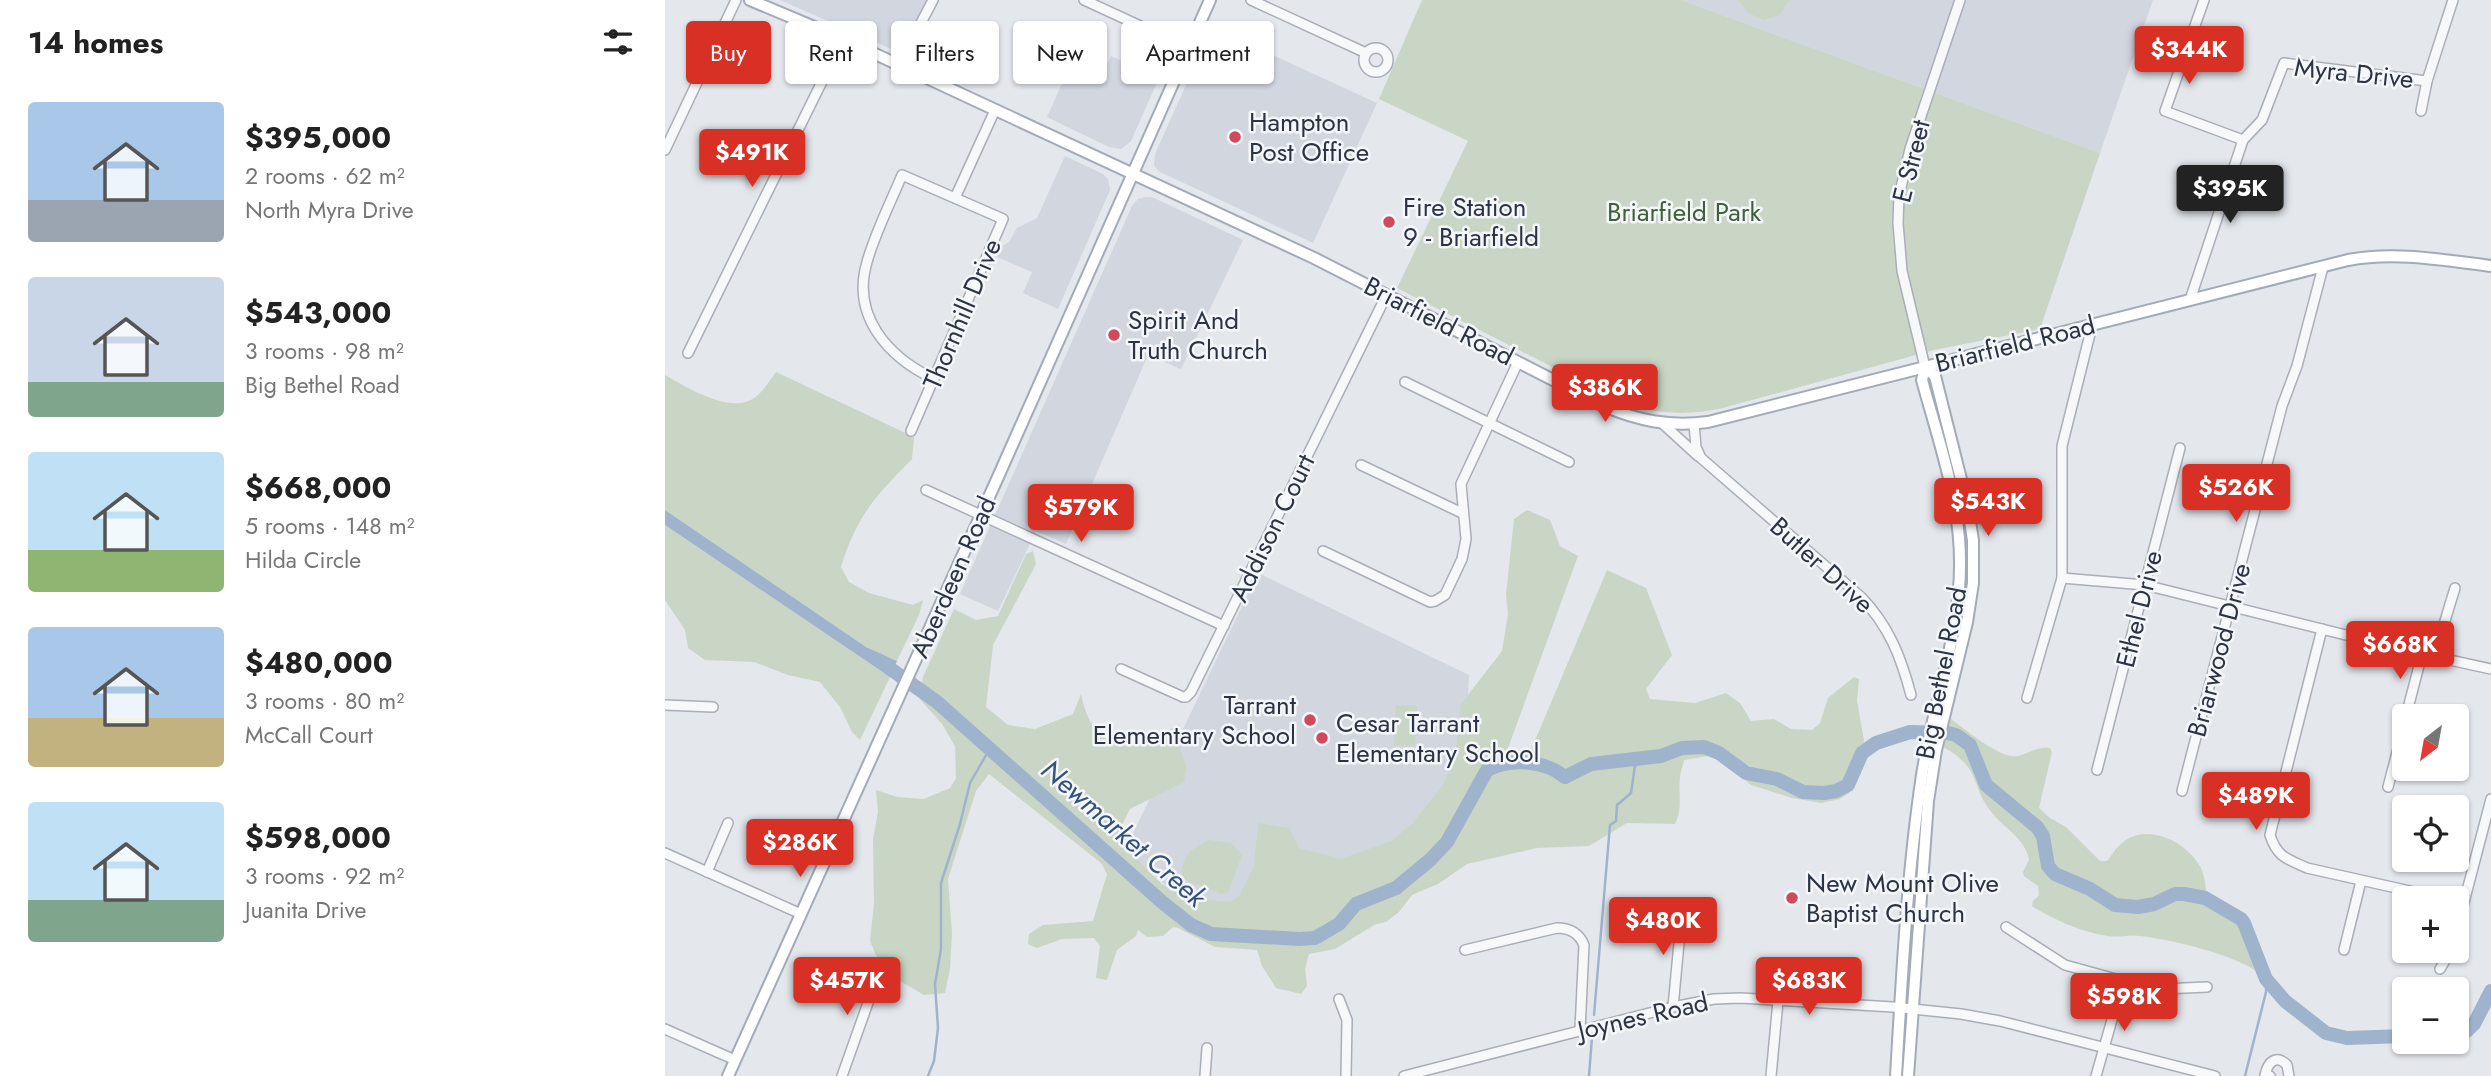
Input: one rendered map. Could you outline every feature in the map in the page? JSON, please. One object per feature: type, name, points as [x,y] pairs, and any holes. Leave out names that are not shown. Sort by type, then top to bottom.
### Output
[{"type":"main road","name":"Briarfield Road","points":[[750,0],[800,21]]},
{"type":"main road","name":"Aberdeen Road","points":[[1200,21],[1210,0]]},
{"type":"main road","name":"Briarfield Road","points":[[940,84],[1387,294],[1620,413],[1663,424],[1694,424],[2369,256],[2398,256],[2491,266]]},
{"type":"main road","name":"Aberdeen Road","points":[[728,1076],[1172,84]]},
{"type":"main road","name":"Big Bethel Road","points":[[1896,1076],[1906,1008],[1932,749],[1955,617],[1960,559],[1957,516],[1922,380],[1925,367]]},
{"type":"main road","name":"Big Bethel Road","points":[[1906,1008],[1908,1076]]},
{"type":"street","points":[[665,150],[736,0]]},
{"type":"street","points":[[922,21],[933,0]]},
{"type":"street","points":[[1084,0],[1130,21]]},
{"type":"street","points":[[1251,0],[1366,53]]},
{"type":"street","name":"E Street","points":[[1925,367],[1902,271],[1899,196],[1910,149],[1960,0]]},
{"type":"street","points":[[2190,300],[2243,140],[2165,111],[2204,0]]},
{"type":"street","points":[[2421,111],[2427,81],[2453,0]]},
{"type":"street","name":"Myra Drive","points":[[2243,140],[2262,120],[2284,64],[2427,81]]},
{"type":"street","points":[[688,353],[821,84]]},
{"type":"street","points":[[934,379],[900,360],[880,338],[865,305],[865,270],[902,176],[955,198],[995,110]]},
{"type":"street","name":"Thornhill Drive","points":[[911,430],[1003,219],[955,198]]},
{"type":"street","name":"Briarwood Drive","points":[[2182,791],[2282,406],[2297,366],[2323,267]]},
{"type":"street","name":"Addison Court","points":[[1121,669],[1178,695],[1187,697],[1191,692],[1387,294]]},
{"type":"street","points":[[2027,698],[2062,578],[2062,446],[2092,326]]},
{"type":"street","points":[[1323,551],[1424,599],[1435,601],[1445,595],[1462,559],[1466,539],[1461,484],[1518,362]]},
{"type":"street","points":[[1405,382],[1569,462]]},
{"type":"street","name":"Butler Drive","points":[[1663,424],[1876,613],[1901,657],[1911,695]]},
{"type":"street","points":[[1694,424],[1696,447],[1701,458]]},
{"type":"street","name":"Ethel Drive","points":[[2097,770],[2180,448]]},
{"type":"street","points":[[1361,465],[1462,513]]},
{"type":"street","points":[[926,490],[1224,626]]},
{"type":"street","points":[[2062,578],[2145,584],[2491,669]]},
{"type":"street","points":[[2434,657],[2455,588]]},
{"type":"street","points":[[2322,629],[2270,835],[2275,849],[2286,859],[2307,868],[2392,888]]},
{"type":"street","points":[[2409,704],[2422,654]]},
{"type":"street","points":[[665,705],[713,707]]},
{"type":"street","points":[[2388,787],[2392,772]]},
{"type":"street","points":[[2465,886],[2491,799]]},
{"type":"street","points":[[707,872],[728,823]]},
{"type":"street","points":[[665,853],[801,914]]},
{"type":"street","points":[[2344,950],[2361,881]]},
{"type":"street","points":[[1673,1007],[1682,911]]},
{"type":"street","points":[[1465,950],[1557,928],[1567,928],[1574,932],[1584,945],[1580,1030]]},
{"type":"street","points":[[2006,928],[2065,965],[2163,989],[2207,987]]},
{"type":"street","points":[[2440,968],[2443,963]]},
{"type":"street","points":[[842,1076],[880,969]]},
{"type":"street","points":[[2096,1076],[2123,981]]},
{"type":"street","name":"Joynes Road","points":[[1404,1076],[1673,1007],[1726,998],[1906,1008],[2000,1021],[2215,1076]]},
{"type":"street","points":[[1339,999],[1347,1020],[1346,1076]]},
{"type":"street","points":[[1771,1076],[1778,1001]]},
{"type":"street","points":[[665,1029],[735,1060]]},
{"type":"street","points":[[1205,1076],[1207,1048]]},
{"type":"street","points":[[2267,1076],[2270,1062],[2280,1060],[2287,1065],[2289,1076]]},
{"type":"shaded area","points":[[780,0],[927,0],[916,21],[891,21],[891,49],[877,43],[877,21],[828,21]]},
{"type":"shaded area","points":[[1681,0],[2153,0],[2100,153]]},
{"type":"shaded area","points":[[1111,56],[1121,61],[1121,84],[1156,84],[1131,141],[1121,149],[1109,147],[1047,117],[1062,84],[1107,84],[1107,65]]},
{"type":"shaded area","points":[[1274,56],[1377,103],[1313,243],[1160,172],[1154,166],[1155,154],[1186,84],[1274,84]]},
{"type":"shaded area","points":[[1065,156],[1103,174],[1108,179],[1110,190],[1058,309],[1023,293],[1032,272],[997,257],[1002,246],[1009,242],[1017,228],[1037,218]]},
{"type":"shaded area","points":[[1152,197],[1243,240],[1181,369],[1148,355],[1066,544],[1036,531],[998,611],[960,594],[1132,206],[1138,199]]},
{"type":"shaded area","name":"Cesar Tarrant Elementary School","points":[[1258,573],[1469,675],[1465,753],[1418,833],[1206,920],[1125,850]]},
{"type":"green space","name":"Briarfield Park","points":[[1422,0],[1681,0],[2100,153],[2040,329],[1934,350],[1723,408],[1674,413],[1625,404],[1397,288],[1468,141],[1379,99]]},
{"type":"green space","points":[[1738,0],[1790,0],[1779,15],[1764,20],[1748,13]]},
{"type":"green space","points":[[776,372],[914,437],[912,459],[861,520],[841,567],[849,582],[869,593],[913,605],[923,600],[919,615],[897,661],[866,647],[665,510],[665,375],[709,397],[733,403],[754,398]]},
{"type":"green space","points":[[1527,510],[1550,520],[1560,546],[1578,556],[1507,751],[1523,756],[1531,750],[1607,570],[1646,588],[1672,655],[1646,689],[1650,699],[1695,703],[1726,693],[1740,703],[1751,721],[1774,719],[1791,729],[1812,730],[1820,723],[1828,698],[1854,677],[1859,679],[1857,701],[1864,740],[1861,767],[1849,793],[1840,799],[1821,803],[1792,798],[1751,785],[1727,765],[1710,756],[1684,760],[1680,776],[1679,812],[1675,824],[1627,823],[1589,846],[1537,848],[1467,864],[1438,884],[1412,895],[1399,912],[1386,922],[1376,924],[1335,949],[1309,954],[1305,969],[1307,986],[1301,994],[1276,988],[1262,966],[1257,950],[1215,947],[1173,927],[1163,936],[1147,937],[1138,930],[1136,936],[1117,950],[1107,980],[1096,978],[1100,946],[1094,938],[1062,939],[1037,948],[1028,944],[1029,934],[1043,925],[1093,921],[1107,874],[1101,863],[989,774],[976,791],[948,879],[952,933],[950,969],[945,993],[924,995],[883,971],[870,941],[874,904],[873,839],[878,812],[876,790],[897,797],[924,799],[950,788],[956,778],[955,746],[942,724],[919,698],[923,677],[954,609],[976,620],[998,616],[1026,554],[1033,551],[1036,564],[993,645],[986,707],[1008,725],[1035,729],[1073,714],[1081,694],[1095,730],[1117,742],[1146,738],[1180,725],[1180,748],[1186,766],[1184,782],[1130,809],[1120,829],[1122,845],[1162,884],[1187,898],[1230,902],[1239,896],[1254,866],[1258,823],[1289,828],[1299,848],[1341,859],[1391,841],[1412,824],[1442,786],[1454,763],[1461,704],[1502,651],[1508,614],[1506,595],[1514,519]]},
{"type":"green space","points":[[665,525],[890,677],[860,740],[852,732],[840,707],[820,682],[788,675],[754,662],[705,660],[688,648],[685,630],[665,600]]},
{"type":"green space","points":[[1396,705],[1417,706],[1415,746],[1394,745]]},
{"type":"green space","points":[[1951,719],[1983,743],[2011,756],[2050,748],[2052,752],[2039,808],[2066,827],[2100,861],[2107,861],[2121,844],[2142,834],[2165,837],[2186,850],[2195,858],[2203,872],[2208,906],[2242,927],[2259,973],[2219,954],[2185,944],[2132,935],[2112,936],[2088,932],[2059,921],[2032,906],[2039,895],[2038,886],[2024,876],[2023,872],[2029,860],[2027,852],[1985,803],[1964,762],[1943,747]]},
{"type":"green space","points":[[1209,840],[1231,843],[1242,855],[1228,892],[1221,894],[1181,878],[1185,858],[1196,847]]},
{"type":"water","points":[[665,510],[866,647],[897,661],[890,677],[665,525]]},
{"type":"waterway","name":"Newmarket Creek","points":[[878,660],[937,702],[1162,902],[1191,925],[1211,934],[1315,938],[1339,924],[1356,904],[1396,888],[1430,860],[1447,842],[1487,770],[1496,766],[1516,762],[1537,764],[1565,777],[1591,764],[1661,756],[1682,748],[1704,747],[1719,753],[1746,773],[1777,779],[1803,792],[1824,793],[1848,785],[1862,753],[1876,743],[1910,732],[1948,733],[1970,745],[1986,785],[2037,827],[2043,836],[2048,866],[2055,874],[2090,889],[2115,905],[2138,907],[2154,904],[2175,894],[2205,898],[2241,919],[2266,979],[2285,1001],[2326,1033],[2347,1038],[2392,1036]]},
{"type":"waterway","points":[[928,1076],[934,1061],[938,1028],[935,984],[941,949],[941,883],[970,783],[989,750]]},
{"type":"waterway","points":[[1594,1015],[1610,825],[1616,821],[1617,805],[1631,793],[1636,759]]},
{"type":"waterway","points":[[2245,1076],[2266,992],[2266,979]]},
{"type":"waterway","name":"Newmarket Creek","points":[[2469,1029],[2491,991]]},
{"type":"waterway","points":[[1589,1076],[1592,1037]]},
{"type":"place","name":"Hampton Post Office","points":[[1235,137]]},
{"type":"place","name":"Fire Station 9 - Briarfield","points":[[1389,222]]},
{"type":"place","name":"Spirit And Truth Church","points":[[1114,335]]},
{"type":"place","name":"Tarrant Elementary School","points":[[1310,720]]},
{"type":"place","name":"Cesar Tarrant Elementary School","points":[[1322,738]]},
{"type":"place","name":"New Mount Olive Baptist Church","points":[[1792,898]]}]
